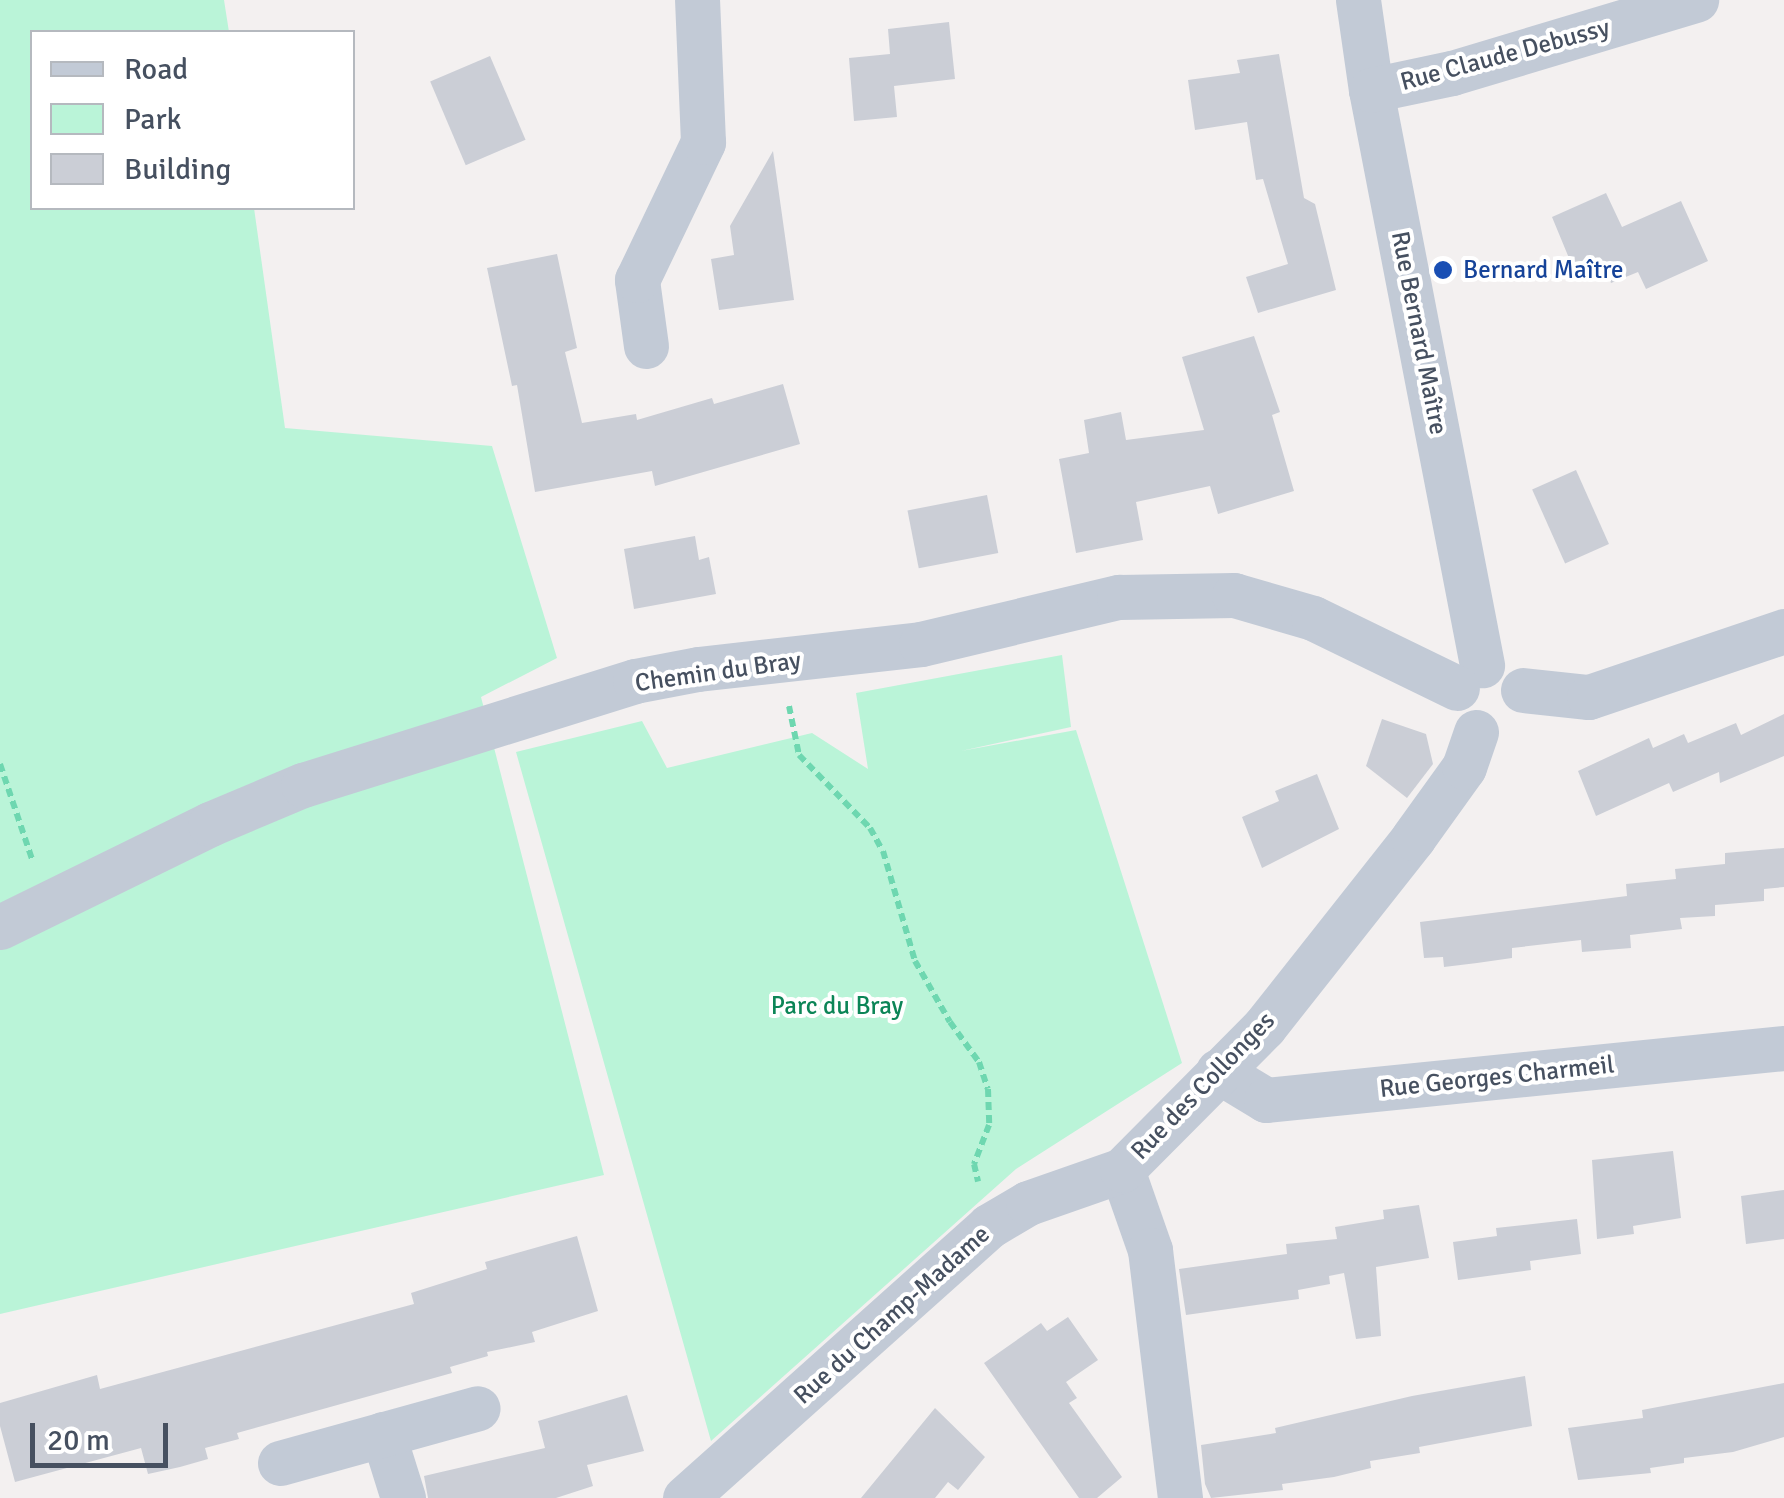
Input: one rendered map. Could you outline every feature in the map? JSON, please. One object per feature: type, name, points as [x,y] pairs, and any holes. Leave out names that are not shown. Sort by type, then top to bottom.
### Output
[{"type":"street","points":[[646,346],[637,280],[704,142],[697,0]]},
{"type":"street","name":"Rue Bernard Maître","points":[[1358,0],[1469,677]]},
{"type":"street","name":"Rue Claude Debussy","points":[[1371,90],[1452,73],[1696,0]]},
{"type":"street","name":"Chemin du Bray","points":[[0,927],[210,824],[303,785],[635,681],[698,669],[780,663],[921,644],[1119,597],[1234,595],[1313,618],[1469,677]]},
{"type":"street","points":[[1523,690],[1522,712],[1508,729],[1476,732],[1460,718],[1469,677],[1503,667],[1523,690],[1588,697],[1784,631]]},
{"type":"street","name":"Rue des Collonges","points":[[1180,1498],[1150,1250],[1122,1170],[1264,1027],[1464,767],[1476,732]]},
{"type":"street","name":"Rue Georges Charmeil","points":[[1218,1072],[1266,1100],[1784,1048]]},
{"type":"street","name":"Rue du Champ-Madame","points":[[685,1498],[990,1226],[1028,1203],[1122,1170]]},
{"type":"street","points":[[280,1463],[478,1408]]},
{"type":"street","points":[[384,1434],[402,1498]]},
{"type":"path","points":[[780,663],[800,755],[876,839],[915,961],[950,1022],[979,1062],[988,1088],[989,1125],[974,1164],[990,1226]]},
{"type":"path","points":[[0,764],[48,906]]},
{"type":"green space","points":[[0,0],[224,0],[229,30],[30,30],[30,210],[254,210],[285,428],[492,446],[557,658],[481,697],[604,1175],[0,1314]]},
{"type":"green space","name":"Parc du Bray","points":[[1062,655],[1071,727],[961,751],[1076,730],[1182,1063],[1016,1169],[711,1441],[516,752],[642,721],[667,768],[812,733],[868,769],[856,693]]},
{"type":"building","points":[[949,22],[955,79],[894,86],[897,117],[854,121],[849,58],[890,54],[888,29]]},
{"type":"building","points":[[1279,54],[1304,198],[1315,204],[1336,290],[1258,313],[1246,277],[1288,264],[1263,179],[1256,180],[1247,122],[1195,130],[1188,80],[1240,73],[1237,60]]},
{"type":"building","points":[[490,56],[526,140],[466,165],[430,81]]},
{"type":"building","points":[[773,151],[794,300],[719,310],[711,259],[734,255],[730,226]]},
{"type":"building","points":[[1606,193],[1622,227],[1681,201],[1708,261],[1646,289],[1638,272],[1611,283],[1603,263],[1576,275],[1552,217]]},
{"type":"building","points":[[557,254],[577,348],[565,352],[582,423],[636,414],[637,420],[712,398],[714,404],[783,384],[800,444],[655,486],[652,471],[535,492],[517,385],[512,386],[487,268]]},
{"type":"building","points":[[1254,336],[1280,412],[1272,415],[1294,491],[1218,514],[1210,486],[1136,502],[1143,540],[1076,553],[1059,459],[1089,453],[1084,420],[1121,412],[1126,440],[1204,430],[1182,357]]},
{"type":"building","points":[[1576,470],[1609,544],[1565,564],[1532,490]]},
{"type":"building","points":[[987,495],[998,553],[919,568],[907,510]]},
{"type":"building","points":[[695,536],[699,560],[709,557],[716,594],[634,609],[624,549]]},
{"type":"building","points":[[1784,714],[1784,756],[1720,783],[1719,772],[1673,792],[1669,783],[1596,816],[1578,771],[1649,738],[1653,748],[1684,734],[1688,743],[1736,723],[1741,735]]},
{"type":"building","points":[[1382,719],[1426,734],[1433,764],[1407,798],[1366,766]]},
{"type":"building","points":[[1317,774],[1339,829],[1262,868],[1242,817],[1279,801],[1275,791]]},
{"type":"building","points":[[1784,848],[1784,887],[1764,889],[1764,901],[1715,905],[1715,916],[1680,918],[1682,929],[1630,935],[1631,948],[1582,952],[1581,940],[1512,948],[1512,958],[1444,967],[1443,957],[1424,958],[1420,922],[1627,896],[1626,884],[1676,879],[1675,869],[1725,864],[1725,853]]},
{"type":"building","points":[[1673,1151],[1681,1218],[1633,1226],[1634,1234],[1597,1239],[1592,1160]]},
{"type":"building","points":[[1784,1190],[1784,1239],[1746,1244],[1741,1196]]},
{"type":"building","points":[[1419,1205],[1429,1258],[1376,1267],[1381,1336],[1356,1339],[1344,1273],[1329,1276],[1330,1284],[1298,1290],[1299,1299],[1186,1315],[1179,1269],[1287,1254],[1286,1244],[1337,1239],[1335,1227],[1384,1219],[1383,1210]]},
{"type":"building","points":[[1577,1219],[1581,1254],[1530,1261],[1531,1270],[1458,1280],[1453,1242],[1497,1236],[1496,1228]]},
{"type":"building","points":[[577,1236],[598,1311],[532,1332],[535,1342],[487,1352],[488,1356],[450,1367],[452,1373],[237,1433],[239,1439],[205,1448],[208,1459],[180,1467],[148,1474],[141,1448],[15,1482],[0,1426],[0,1403],[97,1375],[100,1389],[414,1304],[411,1293],[487,1269],[485,1262]]},
{"type":"building","points":[[1068,1317],[1098,1360],[1066,1382],[1077,1398],[1069,1403],[1122,1477],[1097,1498],[1079,1498],[984,1363],[1041,1323],[1047,1331]]},
{"type":"building","points":[[1525,1376],[1532,1426],[1419,1447],[1420,1453],[1370,1461],[1371,1468],[1282,1484],[1283,1490],[1211,1498],[1205,1484],[1201,1445],[1276,1433],[1275,1428],[1412,1396]]},
{"type":"building","points":[[1784,1383],[1784,1437],[1733,1452],[1684,1458],[1684,1463],[1650,1468],[1651,1473],[1578,1480],[1568,1428],[1643,1418],[1642,1410]]},
{"type":"building","points":[[627,1395],[644,1451],[587,1465],[593,1486],[556,1498],[428,1498],[424,1476],[545,1448],[538,1421]]},
{"type":"building","points":[[935,1408],[985,1457],[958,1490],[948,1482],[935,1498],[861,1498]]},
{"type":"place","name":"Bernard Maître","points":[[1443,270]]}]
